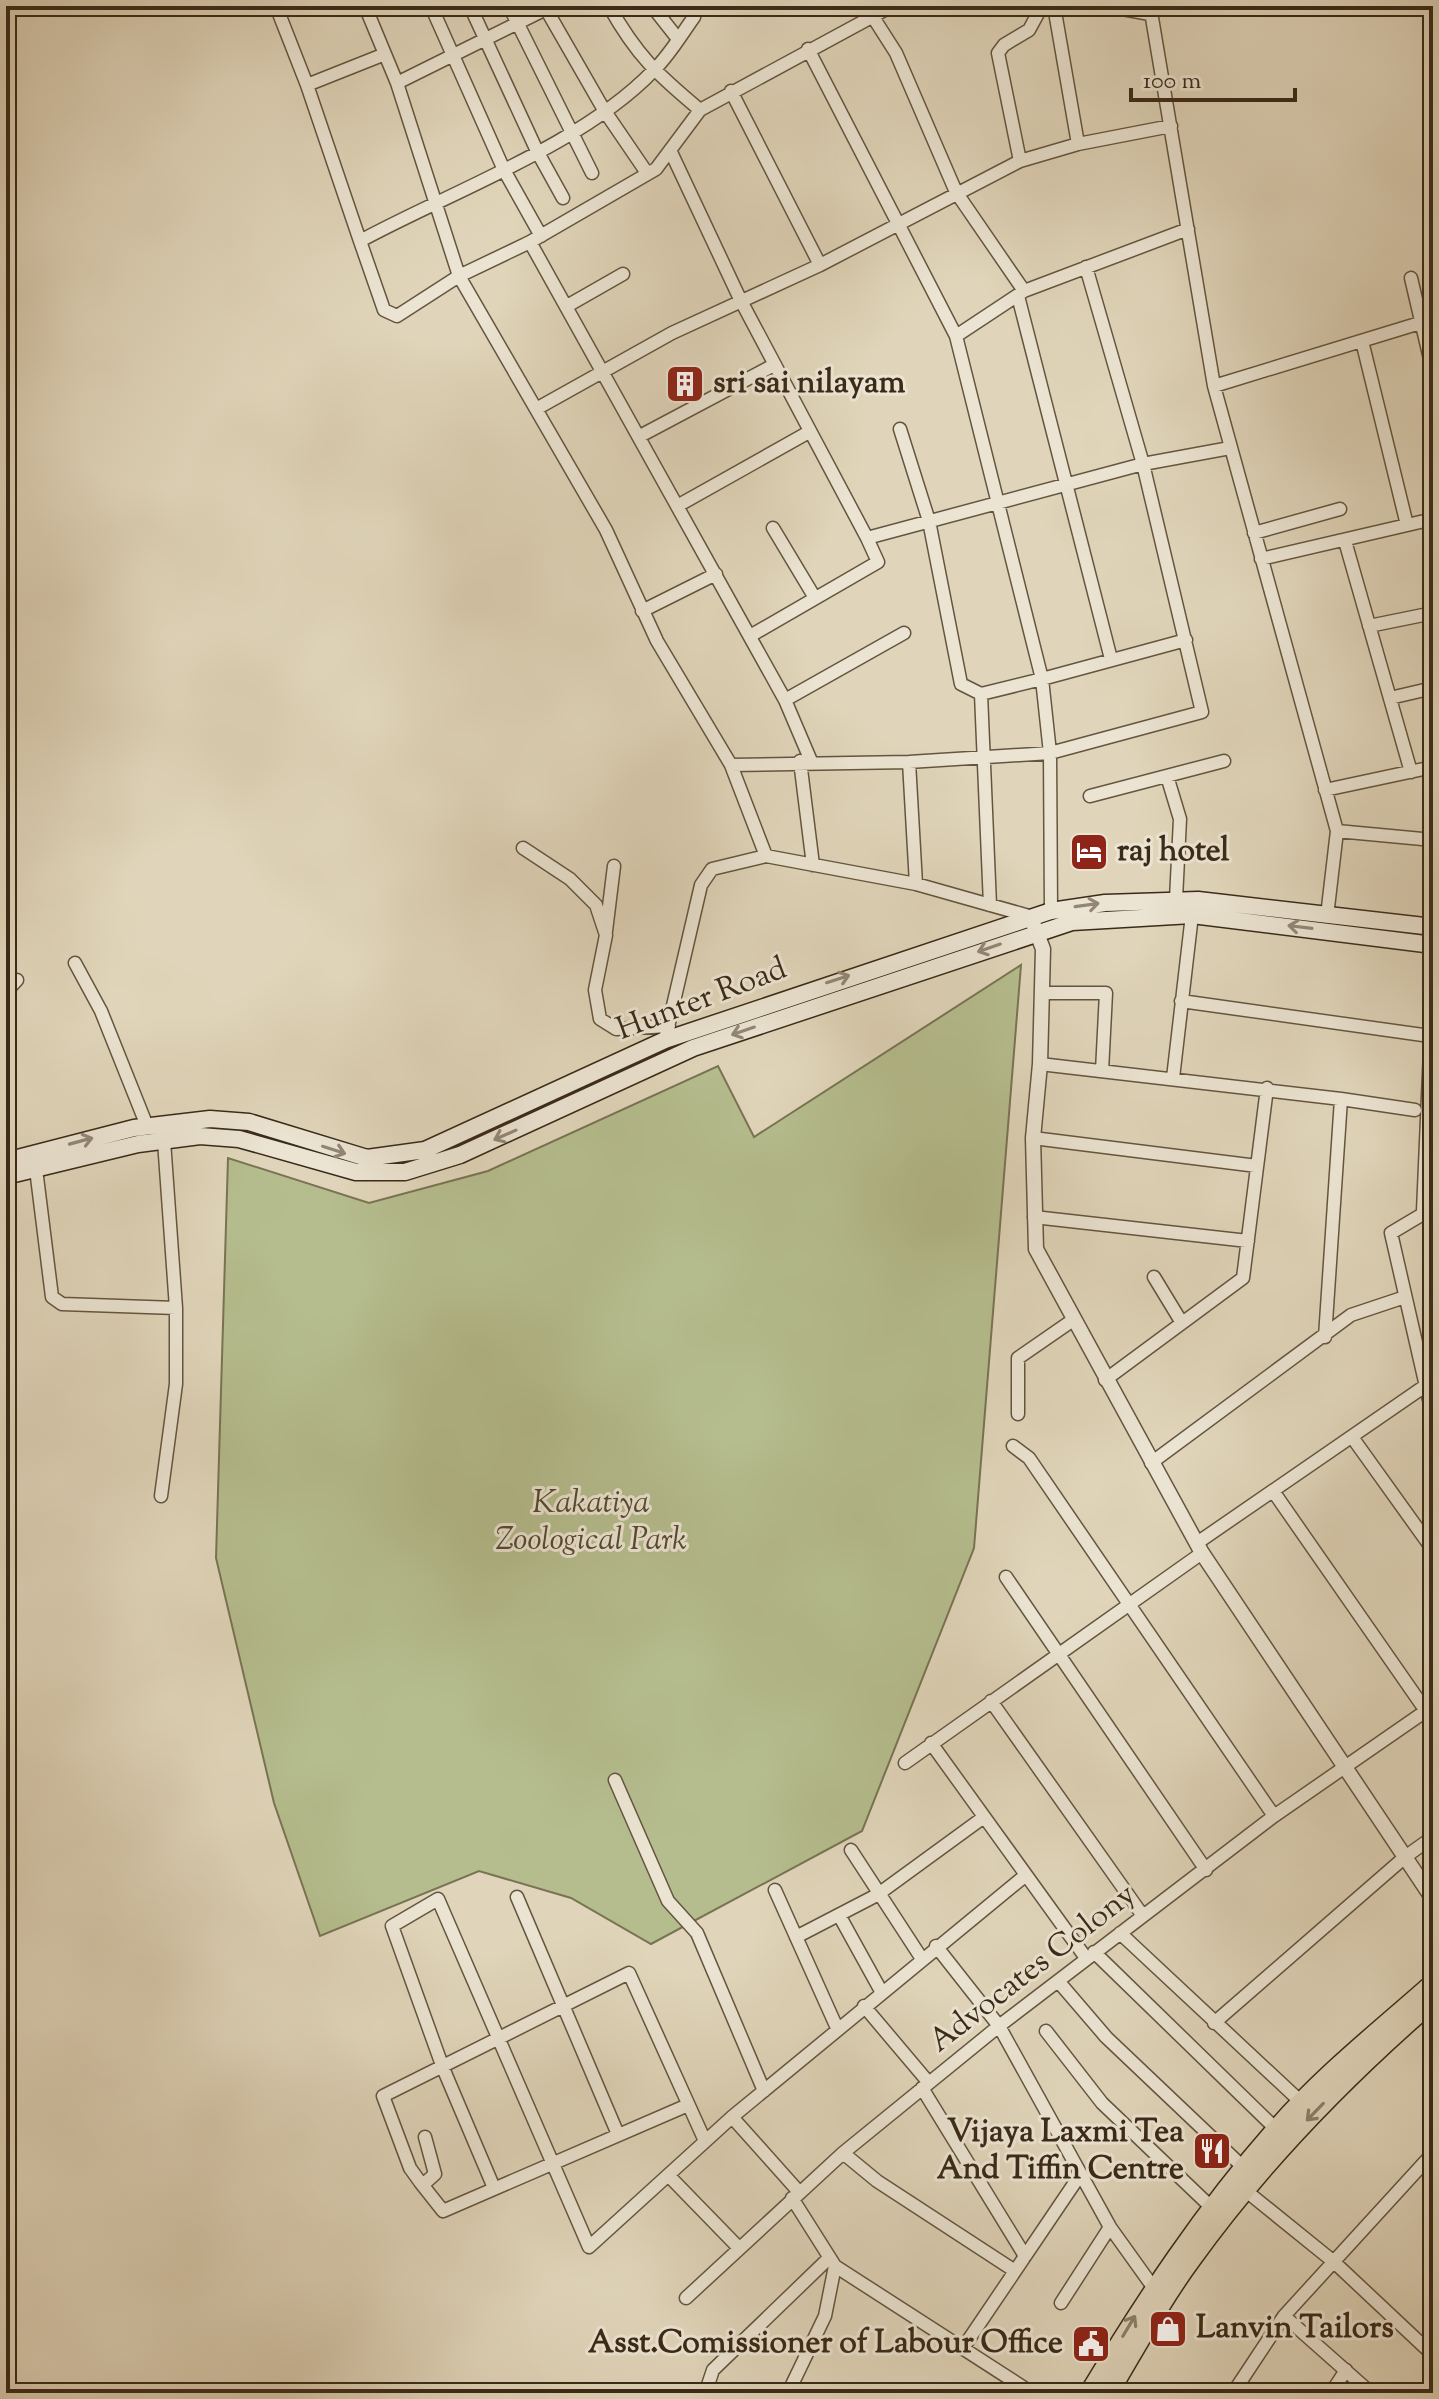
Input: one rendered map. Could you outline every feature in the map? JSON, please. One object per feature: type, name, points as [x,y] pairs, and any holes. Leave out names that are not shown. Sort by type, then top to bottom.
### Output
[{"type":"main road","name":"Hunter Road","points":[[6,1176],[87,1155],[164,1141],[220,1137],[276,1148],[356,1172],[405,1172],[460,1155],[598,1080],[667,1033],[1051,911],[1105,903],[1176,899],[1335,922],[1433,945]]},
{"type":"main road","name":"Hunter Road","points":[[6,1161],[147,1126],[210,1119],[239,1120],[350,1155],[386,1158],[425,1150],[598,1080],[1072,922],[1192,915],[1433,927]]},
{"type":"main road","points":[[1109,2393],[1276,2129],[1301,2102],[1433,1983]]},
{"type":"main road","points":[[1089,2393],[1153,2287],[1211,2207],[1433,2001]]},
{"type":"street","points":[[6,8],[15,6]]},
{"type":"street","points":[[276,6],[389,315],[407,310],[459,276],[535,239],[656,169],[700,110],[869,11],[892,6]]},
{"type":"street","points":[[365,6],[397,83],[433,204],[459,276],[606,530],[642,611],[731,765],[766,856]]},
{"type":"street","points":[[431,6],[567,306],[785,700],[806,761],[813,865]]},
{"type":"street","points":[[470,6],[537,151],[563,198]]},
{"type":"street","points":[[509,6],[569,133],[592,173]]},
{"type":"street","points":[[609,6],[632,47],[653,71],[700,110]]},
{"type":"street","points":[[652,6],[678,39]]},
{"type":"street","points":[[360,241],[504,170],[604,110],[653,71],[678,39],[691,12],[704,6]]},
{"type":"street","points":[[1020,161],[998,53],[1004,45],[1029,30],[1042,6]]},
{"type":"street","points":[[1054,6],[1078,144]]},
{"type":"street","points":[[1106,6],[1150,10],[1214,386],[1337,831],[1335,922]]},
{"type":"street","points":[[397,83],[453,58],[548,7],[604,110],[647,173]]},
{"type":"street","points":[[869,11],[896,53],[956,192],[1021,293],[1111,659]]},
{"type":"street","points":[[808,49],[896,225],[956,336],[1042,679],[1050,753],[1051,911]]},
{"type":"street","points":[[307,85],[385,54]]},
{"type":"street","points":[[731,91],[820,265]]},
{"type":"street","points":[[536,409],[740,299],[820,265],[1020,161],[1078,144],[1171,126]]},
{"type":"street","points":[[670,150],[740,299],[878,562],[750,636]]},
{"type":"street","points":[[956,336],[1021,293],[1188,229]]},
{"type":"street","points":[[731,765],[806,761],[909,762],[1050,753],[1202,712],[1143,464],[1086,267]]},
{"type":"street","points":[[567,306],[623,274]]},
{"type":"street","points":[[1411,278],[1427,320],[1433,372]]},
{"type":"street","points":[[1214,386],[1427,320]]},
{"type":"street","points":[[1362,341],[1407,525]]},
{"type":"street","points":[[640,436],[774,365]]},
{"type":"street","points":[[900,429],[929,521],[961,684],[981,694],[1186,640]]},
{"type":"street","points":[[679,505],[809,432]]},
{"type":"street","points":[[867,538],[1143,464],[1230,448]]},
{"type":"street","points":[[1254,533],[1340,509]]},
{"type":"street","points":[[1261,559],[1433,519]]},
{"type":"street","points":[[773,528],[815,598]]},
{"type":"street","points":[[1345,541],[1411,772]]},
{"type":"street","points":[[642,611],[716,574]]},
{"type":"street","points":[[1369,626],[1433,613]]},
{"type":"street","points":[[785,700],[904,633]]},
{"type":"street","points":[[1390,698],[1433,688]]},
{"type":"street","points":[[981,694],[990,905]]},
{"type":"street","points":[[1090,796],[1224,761]]},
{"type":"street","points":[[909,762],[916,884]]},
{"type":"street","points":[[1325,790],[1433,767]]},
{"type":"street","points":[[1167,776],[1180,819],[1176,899]]},
{"type":"street","points":[[1337,831],[1433,840]]},
{"type":"street","points":[[523,848],[570,879],[596,905],[606,935]]},
{"type":"street","points":[[614,866],[606,935],[595,990],[600,1019],[616,1029],[667,1033],[701,885],[712,869],[766,856],[916,884],[1029,916],[1038,931],[1043,949],[1040,1064],[1033,1138],[1036,1249],[1199,1548],[1433,1899]]},
{"type":"street","points":[[1173,1078],[1192,915]]},
{"type":"street","points":[[75,963],[107,1023],[147,1126]]},
{"type":"street","points":[[6,992],[17,980]]},
{"type":"street","points":[[1433,981],[1428,1210],[1391,1233],[1433,1417]]},
{"type":"street","points":[[1043,993],[1106,993],[1102,1071]]},
{"type":"street","points":[[1181,1001],[1430,1036]]},
{"type":"street","points":[[1040,1064],[1267,1088],[1415,1110]]},
{"type":"street","points":[[1105,1380],[1243,1278],[1267,1088]]},
{"type":"street","points":[[1325,1337],[1341,1099]]},
{"type":"street","points":[[1033,1138],[1257,1166]]},
{"type":"street","points":[[161,1496],[176,1384],[176,1308],[164,1141]]},
{"type":"street","points":[[36,1169],[52,1297],[62,1304],[176,1308]]},
{"type":"street","points":[[1034,1217],[1248,1241]]},
{"type":"street","points":[[1154,1277],[1182,1323]]},
{"type":"street","points":[[1151,1463],[1351,1315],[1405,1297]]},
{"type":"street","points":[[1018,1414],[1018,1358],[1073,1320]]},
{"type":"street","points":[[905,1763],[1130,1603],[1273,1491],[1425,1386]]},
{"type":"street","points":[[1352,1437],[1433,1550]]},
{"type":"street","points":[[1013,1446],[1029,1458],[1274,1816]]},
{"type":"street","points":[[1273,1491],[1430,1708]]},
{"type":"street","points":[[1006,1577],[1206,1870]]},
{"type":"street","points":[[991,1701],[1143,1916]]},
{"type":"street","name":"Advocates Colony","points":[[686,2298],[843,2153],[999,2026],[1274,1816],[1430,1708]]},
{"type":"street","points":[[931,1743],[1026,1875],[1090,1955],[1276,2129]]},
{"type":"street","points":[[615,1780],[668,1901],[697,1933],[764,2091]]},
{"type":"street","points":[[796,1937],[877,1895],[984,1817]]},
{"type":"street","points":[[1214,2023],[1405,1857],[1433,1837]]},
{"type":"street","points":[[851,1850],[877,1895],[922,1959]]},
{"type":"street","points":[[494,2188],[443,2068],[392,1926],[438,1899],[589,2247],[732,2117],[881,1991],[1026,1875]]},
{"type":"street","points":[[775,1890],[837,2028]]},
{"type":"street","points":[[517,1897],[617,2132]]},
{"type":"street","points":[[839,1915],[881,1991]]},
{"type":"street","points":[[1120,1933],[1301,2102]]},
{"type":"street","points":[[936,1946],[999,2026],[1110,2227],[1153,2287]]},
{"type":"street","points":[[688,2105],[617,2132],[443,2211],[410,2168],[381,2098],[629,1973],[705,2141]]},
{"type":"street","points":[[1058,1981],[1106,2037],[1241,2180],[1432,2353]]},
{"type":"street","points":[[864,2006],[926,2085],[1025,2256]]},
{"type":"street","points":[[1046,2031],[1102,2103],[1211,2207]]},
{"type":"street","points":[[732,2117],[795,2195],[832,2262],[1032,2393]]},
{"type":"street","points":[[420,2182],[433,2179],[435,2174],[425,2137]]},
{"type":"street","points":[[843,2153],[877,2181],[1015,2271]]},
{"type":"street","points":[[1233,2393],[1284,2316],[1433,2153]]},
{"type":"street","points":[[963,2348],[1080,2175]]},
{"type":"street","points":[[669,2176],[739,2248]]},
{"type":"street","points":[[1061,2303],[1110,2227]]},
{"type":"street","points":[[715,2393],[708,2385],[713,2370],[832,2262]]},
{"type":"street","points":[[788,2393],[825,2316],[832,2262]]},
{"type":"street","points":[[1284,2316],[1371,2393]]},
{"type":"street","points":[[1331,2393],[1346,2370]]},
{"type":"green space","name":"Kakatiya Zoological Park","points":[[1021,965],[974,1548],[862,1831],[651,1944],[571,1898],[479,1871],[320,1936],[274,1803],[216,1558],[228,1158],[369,1203],[488,1171],[718,1066],[754,1137]]},
{"type":"place","name":"sri sai nilayam","points":[[685,384]]},
{"type":"place","name":"raj hotel","points":[[1089,852]]},
{"type":"place","name":"Vijaya Laxmi Tea And Tiffin Centre","points":[[1212,2151]]},
{"type":"place","name":"Lanvin Tailors","points":[[1168,2329]]},
{"type":"place","name":"Asst.Comissioner of Labour Office","points":[[1091,2344]]}]
